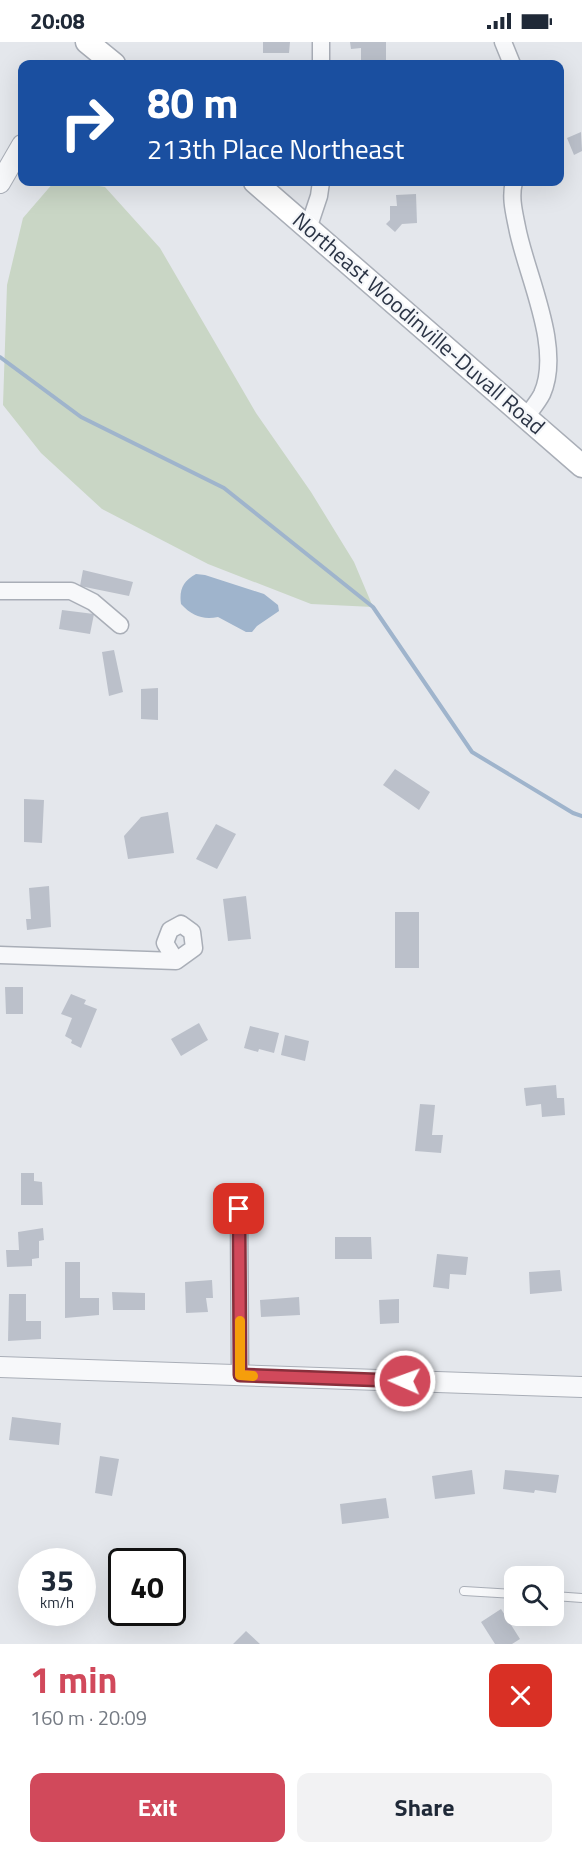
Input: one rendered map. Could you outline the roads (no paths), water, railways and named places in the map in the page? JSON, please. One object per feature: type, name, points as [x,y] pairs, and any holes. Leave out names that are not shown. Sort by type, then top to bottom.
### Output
[{"type":"main road","name":"Northeast Woodinville-Duvall Road","points":[[260,186],[309,226],[582,466]]},
{"type":"street","points":[[321,42],[321,60]]},
{"type":"street","points":[[503,42],[510,60]]},
{"type":"street","points":[[0,183],[18,152]]},
{"type":"street","points":[[309,226],[320,186]]},
{"type":"street","points":[[514,186],[512,203],[514,214],[545,330],[547,353],[547,378],[541,395],[526,417]]},
{"type":"street","points":[[0,591],[71,591],[93,602],[120,625]]},
{"type":"street","points":[[0,955],[176,961]]},
{"type":"street","points":[[239,1209],[240,1375]]},
{"type":"street","points":[[0,1367],[582,1387]]},
{"type":"lane","points":[[464,1590],[504,1593]]},
{"type":"lane","points":[[564,1597],[582,1598]]},
{"type":"water","points":[[196,574],[264,594],[278,605],[279,611],[252,632],[246,632],[218,617],[207,618],[189,612],[181,604],[181,594],[185,583]]},
{"type":"waterway","points":[[0,357],[81,417],[224,488],[373,607],[472,752],[573,813],[582,816]]}]
